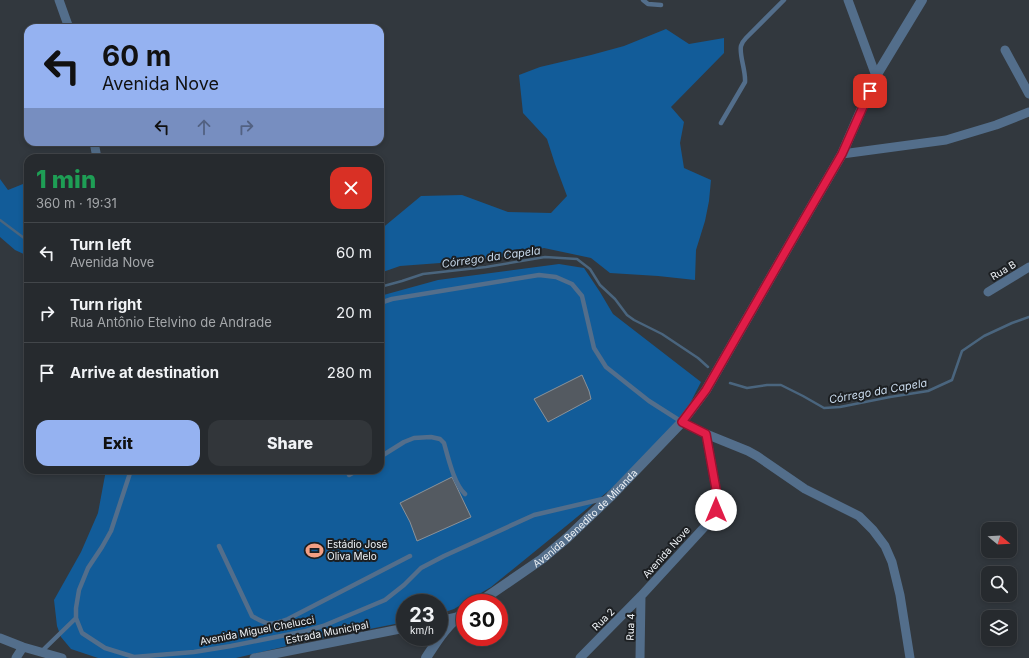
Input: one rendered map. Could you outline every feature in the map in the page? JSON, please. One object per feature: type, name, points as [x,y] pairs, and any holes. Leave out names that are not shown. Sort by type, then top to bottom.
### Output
[{"type":"street","points":[[59,0],[67,24]]},
{"type":"street","points":[[848,0],[876,76]]},
{"type":"street","name":"Avenida Benedito de Miranda","points":[[491,594],[542,559],[567,538],[610,497],[682,422],[706,390],[842,154],[876,76],[922,0]]},
{"type":"street","points":[[1005,50],[1029,94]]},
{"type":"street","points":[[842,154],[946,140],[996,125],[1029,112]]},
{"type":"street","name":"Rua B","points":[[988,292],[1029,267]]},
{"type":"street","points":[[682,422],[758,456],[805,489],[859,516],[873,530],[885,546],[892,562],[900,595],[910,658]]},
{"type":"street","name":"Avenida Nove","points":[[642,596],[709,522],[716,510],[718,500],[706,434]]},
{"type":"street","name":"Rua 2","points":[[580,658],[642,596]]},
{"type":"street","name":"Rua 4","points":[[640,658],[642,596]]},
{"type":"street","points":[[426,658],[442,633],[456,619]]},
{"type":"street","name":"Estrada Municipal","points":[[254,658],[396,630]]},
{"type":"street","points":[[0,638],[22,647],[62,658]]},
{"type":"street","points":[[16,658],[22,647]]},
{"type":"lane","points":[[643,0],[648,4],[660,5]]},
{"type":"lane","points":[[721,123],[745,82],[746,76],[741,49],[742,44],[746,38],[784,0]]},
{"type":"lane","points":[[384,301],[539,275],[556,277],[572,284],[582,296],[594,348],[606,367],[650,401],[682,422]]},
{"type":"lane","points":[[384,454],[414,438],[431,437],[440,439],[444,442],[453,474],[465,494]]},
{"type":"lane","points":[[41,652],[76,618],[79,590],[88,568],[102,547],[110,531],[130,474]]},
{"type":"lane","name":"Avenida Miguel Chelucci","points":[[76,618],[82,633],[105,648],[134,657],[194,652],[306,631],[323,626],[385,600],[422,568],[444,556],[534,515],[610,497]]},
{"type":"lane","points":[[219,546],[252,616],[263,623],[273,624],[288,619],[410,556]]},
{"type":"shaded area","points":[[666,29],[689,44],[724,38],[724,53],[671,107],[684,122],[680,143],[684,168],[711,180],[705,221],[696,250],[695,280],[610,273],[591,258],[544,248],[496,258],[400,266],[384,272],[384,227],[421,196],[462,195],[508,212],[551,213],[567,196],[547,139],[523,113],[519,75],[540,67],[624,46]]},
{"type":"shaded area","points":[[0,179],[8,190],[24,184],[24,254],[15,250],[0,237]]},
{"type":"shaded area","points":[[559,264],[584,268],[613,314],[701,382],[682,419],[612,488],[491,587],[479,594],[456,594],[456,608],[454,609],[448,611],[448,594],[396,594],[396,624],[304,642],[236,658],[98,658],[71,649],[61,637],[57,626],[54,600],[81,552],[98,513],[105,474],[384,474],[384,295],[438,280]]},
{"type":"building","points":[[582,375],[591,399],[548,422],[534,399]]},
{"type":"building","points":[[452,477],[471,517],[417,541],[410,522],[400,503]]},
{"type":"waterway","name":"Córrego da Capela","points":[[0,220],[24,238]]},
{"type":"waterway","name":"Córrego da Capela","points":[[384,286],[423,274],[486,267],[545,257],[577,259],[590,269],[600,285],[615,299],[627,315],[662,334],[698,358],[708,367]]},
{"type":"waterway","name":"Córrego da Capela","points":[[730,383],[747,388],[767,385],[781,385],[824,408],[840,407],[928,391],[952,380],[962,351],[984,336],[1029,317]]},
{"type":"place","name":"Estádio José Oliva Melo","points":[[314,550]]},
{"type":"route","points":[[716,510],[718,500],[706,434],[682,422],[706,390],[842,154],[870,91]]}]
